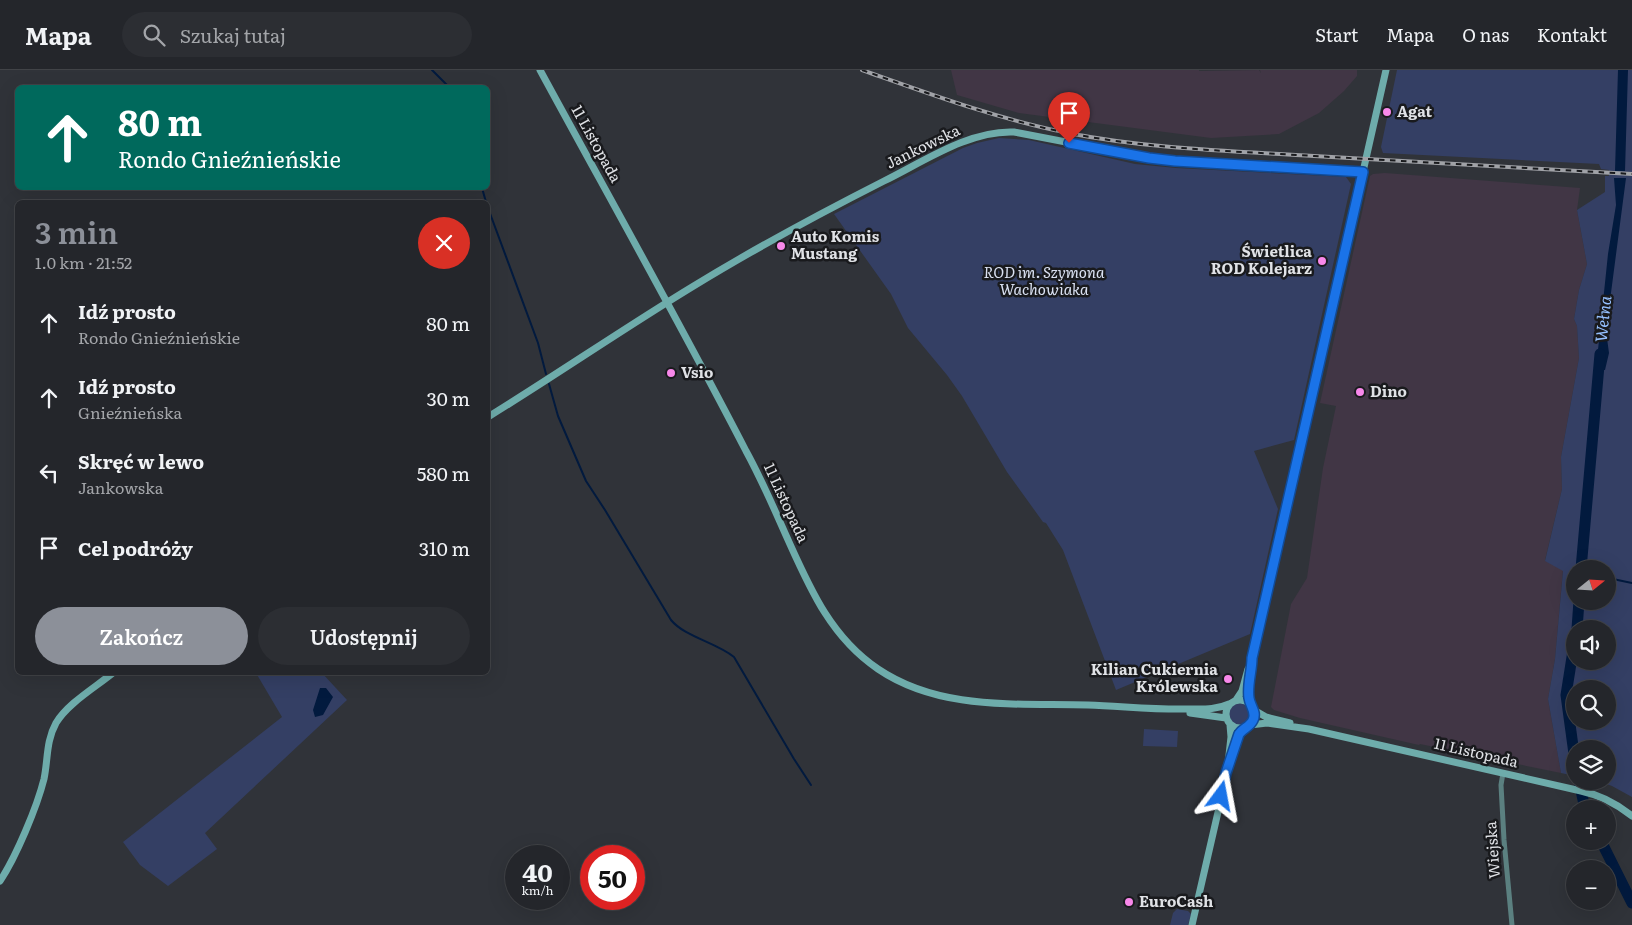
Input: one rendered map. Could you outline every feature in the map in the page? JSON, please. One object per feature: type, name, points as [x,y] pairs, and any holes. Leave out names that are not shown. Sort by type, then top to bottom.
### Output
[{"type":"main road","name":"11 Listopada","points":[[540,70],[749,456],[820,607],[838,634],[851,647],[886,675],[906,685],[927,693],[962,700],[1173,710],[1214,709],[1233,702]]},
{"type":"main road","points":[[1192,925],[1226,773],[1231,737],[1226,711],[1242,691],[1252,658],[1386,70]]},
{"type":"main road","name":"Jankowska","points":[[490,416],[704,279],[831,208],[957,145],[991,133],[1024,134],[1149,158],[1363,172]]},
{"type":"main road","points":[[1226,773],[1239,734],[1254,718],[1248,692],[1252,658]]},
{"type":"main road","points":[[0,881],[6,873],[40,793],[49,740],[56,723],[67,709],[110,675]]},
{"type":"main road","points":[[1233,702],[1244,700],[1252,707]]},
{"type":"main road","name":"11 Listopada","points":[[1252,707],[1266,717],[1309,729],[1590,793],[1614,804],[1632,816]]},
{"type":"main road","name":"11 Listopada","points":[[1173,710],[1228,721]]},
{"type":"main road","points":[[1228,721],[1236,728],[1246,727]]},
{"type":"main road","name":"11 Listopada","points":[[1246,727],[1267,723],[1309,729]]},
{"type":"street","name":"Wiejska","points":[[1503,773],[1501,785],[1504,840],[1512,925]]},
{"type":"shaded area","points":[[951,70],[1259,70],[1261,73],[1260,70],[1357,70],[1357,76],[1344,91],[1319,113],[1279,134],[1211,138],[1019,113],[957,95]]},
{"type":"shaded area","points":[[1385,173],[1580,188],[1577,210],[1587,264],[1579,290],[1574,319],[1577,326],[1579,358],[1561,457],[1562,489],[1545,560],[1563,570],[1555,659],[1548,699],[1561,773],[1419,745],[1300,718],[1274,710],[1271,707],[1291,604],[1307,578],[1323,468],[1336,406],[1320,403],[1370,176]]},
{"type":"green space","points":[[1397,70],[1632,70],[1632,797],[1616,788],[1616,740],[1566,740],[1566,774],[1561,773],[1548,699],[1555,659],[1563,571],[1545,561],[1562,489],[1561,457],[1579,358],[1577,326],[1574,319],[1579,290],[1587,264],[1577,210],[1605,192],[1605,176],[1609,176],[1609,170],[1601,169],[1599,164],[1383,153],[1381,147]]},
{"type":"green space","name":"ROD im. Szymona Wachowiaka","points":[[999,138],[1029,140],[1135,164],[1346,177],[1351,184],[1294,440],[1254,451],[1278,509],[1250,634],[1116,690],[1063,550],[1046,523],[1043,522],[1007,472],[962,396],[908,328],[891,294],[834,214],[963,148]]},
{"type":"green space","points":[[257,675],[324,675],[347,700],[205,833],[217,849],[168,886],[140,865],[123,842],[282,717]]},
{"type":"green space","points":[[1240,703],[1250,710],[1251,714],[1244,724],[1240,725],[1230,718],[1229,714],[1236,704]]},
{"type":"green space","points":[[1144,729],[1178,731],[1177,747],[1143,746]]},
{"type":"green space","points":[[1177,909],[1188,911],[1191,914],[1188,925],[1170,925],[1173,913]]},
{"type":"water","points":[[1618,70],[1628,70],[1625,171],[1615,171]]},
{"type":"water","points":[[1614,178],[1626,178],[1606,331],[1609,353],[1605,370],[1596,369],[1608,254],[1616,205]]},
{"type":"water","points":[[320,688],[326,688],[333,697],[323,715],[315,717],[313,710]]},
{"type":"waterway","points":[[432,70],[447,85]]},
{"type":"waterway","points":[[483,190],[485,200]]},
{"type":"waterway","points":[[490,213],[538,343],[546,374]]},
{"type":"waterway","name":"Wełna","points":[[1582,560],[1600,354]]},
{"type":"waterway","points":[[549,384],[558,416],[586,481],[671,620],[684,631],[734,657],[811,785]]},
{"type":"waterway","points":[[1616,580],[1632,583]]},
{"type":"waterway","name":"Wełna","points":[[1578,610],[1578,620]]},
{"type":"waterway","name":"Wełna","points":[[1570,670],[1566,695],[1572,740]]},
{"type":"waterway","name":"Wełna","points":[[1581,790],[1583,800]]},
{"type":"waterway","name":"Wełna","points":[[1606,850],[1632,903]]},
{"type":"railway","points":[[862,70],[1015,121],[1068,133],[1129,143],[1221,151],[1632,174]]},
{"type":"place","name":"Agat","points":[[1387,112]]},
{"type":"place","name":"Auto Komis Mustang","points":[[781,246]]},
{"type":"place","name":"Świetlica ROD Kolejarz","points":[[1322,261]]},
{"type":"place","name":"Vsio","points":[[671,373]]},
{"type":"place","name":"Dino","points":[[1360,392]]},
{"type":"place","name":"Kilian Cukiernia Królewska","points":[[1228,679]]},
{"type":"place","name":"EuroCash","points":[[1129,902]]},
{"type":"route","points":[[1069,143],[1175,161],[1363,172],[1252,658],[1252,671],[1248,692],[1250,704],[1254,710],[1254,718],[1250,725],[1243,728],[1239,734],[1226,773],[1221,796]]}]
